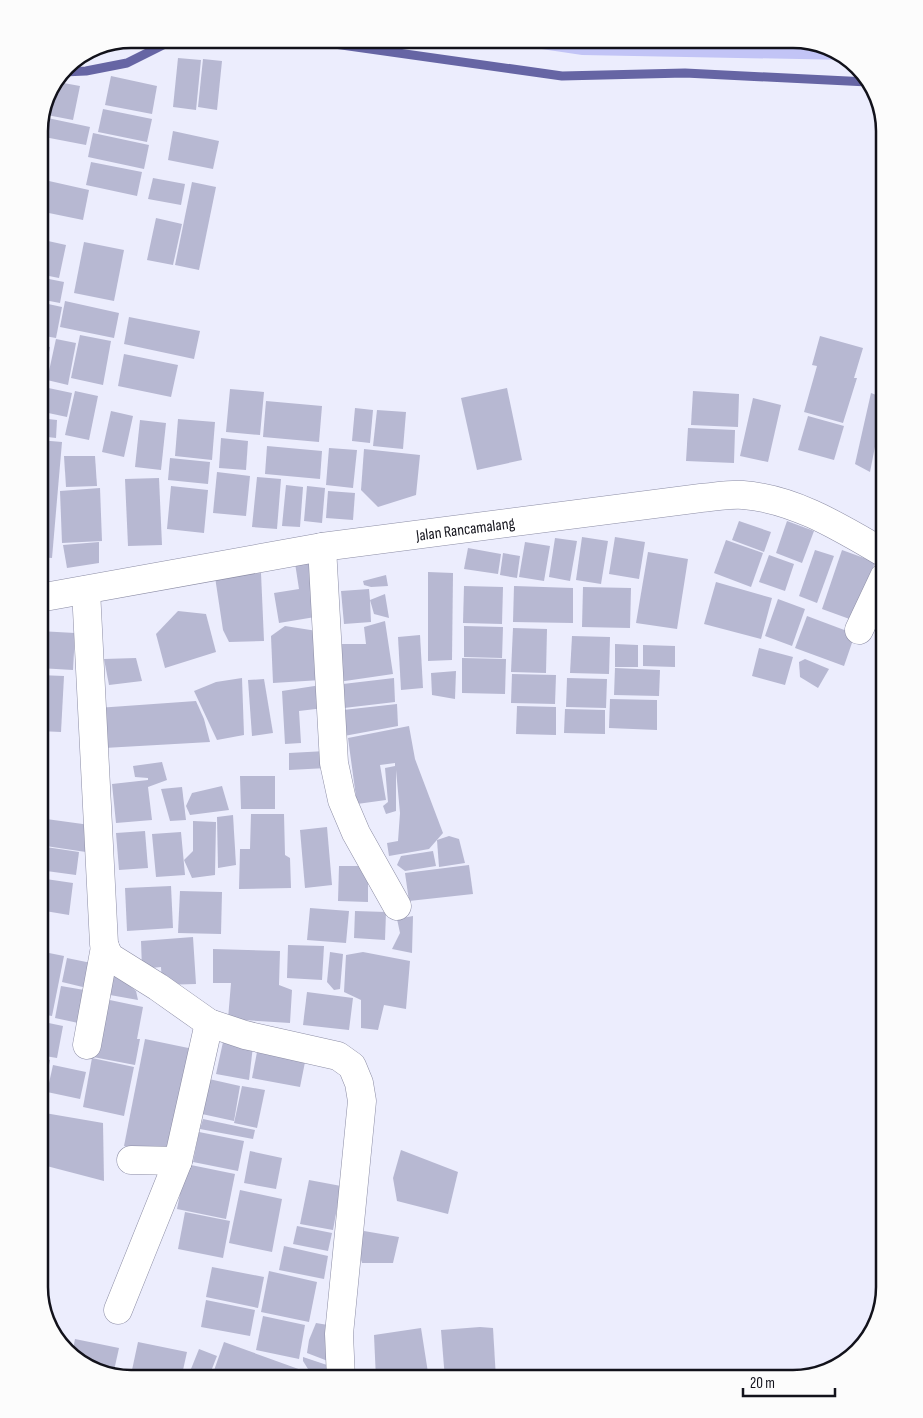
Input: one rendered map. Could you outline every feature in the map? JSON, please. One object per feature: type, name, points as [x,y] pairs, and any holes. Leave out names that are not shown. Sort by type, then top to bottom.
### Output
[{"type":"street","name":"Jalan Rancamalang","points":[[48,596],[322,547],[701,498],[743,495],[780,502],[810,513],[835,524],[876,548]]},
{"type":"street","points":[[322,547],[334,763],[342,800],[356,833],[397,906]]},
{"type":"street","points":[[86,590],[105,946],[87,1044]]},
{"type":"street","points":[[859,630],[876,594]]},
{"type":"street","points":[[105,946],[110,957],[151,982],[209,1023],[245,1035],[338,1056],[352,1066],[359,1083],[362,1101],[339,1334],[341,1370]]},
{"type":"street","points":[[118,1310],[178,1161],[209,1023]]},
{"type":"street","points":[[131,1160],[178,1161]]},
{"type":"shaded area","points":[[535,48],[798,48],[819,52],[837,60],[582,55]]},
{"type":"building","points":[[178,58],[201,60],[196,110],[173,107]]},
{"type":"building","points":[[203,59],[222,61],[217,110],[198,107]]},
{"type":"building","points":[[111,76],[157,86],[152,114],[105,105]]},
{"type":"building","points":[[62,83],[80,86],[73,120],[49,115]]},
{"type":"building","points":[[103,109],[152,119],[147,142],[98,132]]},
{"type":"building","points":[[49,118],[90,127],[86,145],[48,138]]},
{"type":"building","points":[[173,131],[219,141],[213,169],[168,160]]},
{"type":"building","points":[[93,133],[149,145],[144,169],[88,157]]},
{"type":"building","points":[[91,162],[142,172],[137,196],[86,185]]},
{"type":"building","points":[[153,178],[185,184],[181,205],[148,199]]},
{"type":"building","points":[[48,181],[89,190],[83,220],[48,213]]},
{"type":"building","points":[[192,182],[216,187],[199,270],[175,265]]},
{"type":"building","points":[[156,218],[182,224],[173,265],[147,260]]},
{"type":"building","points":[[48,241],[66,245],[59,278],[48,276]]},
{"type":"building","points":[[84,242],[124,250],[114,301],[74,293]]},
{"type":"building","points":[[48,279],[64,282],[60,303],[48,301]]},
{"type":"building","points":[[65,301],[119,313],[114,338],[60,327]]},
{"type":"building","points":[[48,304],[62,307],[56,338],[48,337]]},
{"type":"building","points":[[129,317],[200,331],[194,359],[124,344]]},
{"type":"building","points":[[80,335],[111,341],[103,385],[71,378]]},
{"type":"building","points":[[820,336],[863,348],[854,378],[857,378],[843,423],[804,412],[817,366],[812,365]]},
{"type":"building","points":[[56,339],[76,343],[68,385],[48,380]]},
{"type":"building","points":[[124,354],[178,365],[171,397],[118,386]]},
{"type":"building","points":[[48,388],[72,393],[67,417],[48,413]]},
{"type":"building","points":[[507,388],[522,460],[477,470],[461,398]]},
{"type":"building","points":[[230,389],[264,392],[260,435],[226,432]]},
{"type":"building","points":[[75,391],[98,396],[89,440],[65,435]]},
{"type":"building","points":[[693,391],[739,394],[738,427],[691,425]]},
{"type":"building","points":[[871,393],[876,395],[876,442],[870,472],[855,464]]},
{"type":"building","points":[[753,398],[781,405],[768,462],[740,456]]},
{"type":"building","points":[[266,401],[322,406],[319,442],[263,437]]},
{"type":"building","points":[[355,408],[373,410],[370,443],[352,441]]},
{"type":"building","points":[[377,410],[406,412],[403,449],[373,446]]},
{"type":"building","points":[[111,411],[133,416],[124,457],[102,452]]},
{"type":"building","points":[[808,416],[844,426],[834,460],[798,450]]},
{"type":"building","points":[[48,419],[57,420],[56,438],[48,437]]},
{"type":"building","points":[[178,419],[215,422],[212,460],[175,456]]},
{"type":"building","points":[[140,420],[166,423],[161,470],[135,467]]},
{"type":"building","points":[[688,428],[735,430],[734,463],[686,461]]},
{"type":"building","points":[[221,438],[248,441],[246,470],[219,468]]},
{"type":"building","points":[[48,441],[62,442],[52,558],[48,558]]},
{"type":"building","points":[[267,446],[322,451],[320,479],[265,474]]},
{"type":"building","points":[[329,448],[357,450],[353,488],[326,485]]},
{"type":"building","points":[[364,449],[420,455],[416,495],[378,507],[361,490]]},
{"type":"building","points":[[64,456],[95,456],[97,486],[66,487]]},
{"type":"building","points":[[170,458],[210,462],[208,484],[168,480]]},
{"type":"building","points":[[217,472],[250,476],[246,516],[213,513]]},
{"type":"building","points":[[257,477],[281,479],[277,529],[252,527]]},
{"type":"building","points":[[159,478],[162,545],[128,546],[125,479]]},
{"type":"building","points":[[286,485],[303,487],[300,527],[282,526]]},
{"type":"building","points":[[171,486],[208,490],[204,533],[167,529]]},
{"type":"building","points":[[307,486],[325,488],[322,523],[304,521]]},
{"type":"building","points":[[100,488],[102,541],[62,543],[60,491]]},
{"type":"building","points":[[328,491],[355,493],[353,520],[326,518]]},
{"type":"building","points":[[739,521],[771,532],[764,552],[732,540]]},
{"type":"building","points":[[787,521],[814,531],[802,563],[776,553]]},
{"type":"building","points":[[582,537],[608,541],[601,584],[576,580]]},
{"type":"building","points":[[615,537],[645,542],[639,579],[609,574]]},
{"type":"building","points":[[555,538],[577,541],[570,581],[549,577]]},
{"type":"building","points":[[726,540],[763,553],[751,587],[714,573]]},
{"type":"building","points":[[99,542],[99,563],[67,568],[63,545]]},
{"type":"building","points":[[525,542],[550,546],[544,581],[519,577]]},
{"type":"building","points":[[468,548],[501,554],[498,574],[464,569]]},
{"type":"building","points":[[815,550],[834,556],[817,603],[799,596]]},
{"type":"building","points":[[842,550],[875,562],[855,621],[822,609]]},
{"type":"building","points":[[648,552],[688,559],[677,629],[636,623]]},
{"type":"building","points":[[503,553],[520,556],[517,578],[500,575]]},
{"type":"building","points":[[769,555],[794,564],[785,591],[759,582]]},
{"type":"building","points":[[314,561],[321,616],[279,623],[274,593],[299,589],[295,563]]},
{"type":"building","points":[[428,572],[453,573],[452,660],[428,661]]},
{"type":"building","points":[[261,573],[264,641],[229,642],[223,630],[215,577]]},
{"type":"building","points":[[386,575],[388,586],[371,587],[364,585],[363,581]]},
{"type":"building","points":[[716,582],[772,598],[761,639],[704,624]]},
{"type":"building","points":[[464,586],[503,587],[502,624],[463,623]]},
{"type":"building","points":[[514,586],[573,588],[573,623],[513,622]]},
{"type":"building","points":[[583,587],[631,588],[630,628],[582,627]]},
{"type":"building","points":[[369,589],[371,622],[344,624],[341,591]]},
{"type":"building","points":[[385,594],[389,618],[374,614],[370,600]]},
{"type":"building","points":[[778,599],[805,609],[792,646],[765,636]]},
{"type":"building","points":[[178,611],[206,614],[216,652],[165,668],[156,634]]},
{"type":"building","points":[[807,616],[855,634],[844,666],[795,648]]},
{"type":"building","points":[[385,621],[393,674],[338,682],[333,644],[366,644],[364,627]]},
{"type":"building","points":[[285,626],[317,631],[321,680],[273,683],[271,636]]},
{"type":"building","points":[[464,626],[503,627],[502,658],[464,657]]},
{"type":"building","points":[[513,628],[547,629],[546,673],[511,672]]},
{"type":"building","points":[[48,632],[75,633],[73,670],[48,669]]},
{"type":"building","points":[[420,635],[423,688],[401,690],[398,637]]},
{"type":"building","points":[[572,636],[610,637],[609,674],[570,673]]},
{"type":"building","points":[[615,644],[638,645],[638,667],[615,667]]},
{"type":"building","points":[[643,645],[675,646],[675,667],[643,666]]},
{"type":"building","points":[[759,648],[793,657],[785,685],[752,676]]},
{"type":"building","points":[[136,658],[142,681],[109,685],[104,659]]},
{"type":"building","points":[[462,658],[506,659],[505,694],[462,693]]},
{"type":"building","points":[[805,659],[829,669],[818,688],[800,677],[799,662]]},
{"type":"building","points":[[615,668],[660,670],[659,696],[614,695]]},
{"type":"building","points":[[456,671],[455,699],[432,695],[431,673]]},
{"type":"building","points":[[512,674],[556,675],[555,704],[511,703]]},
{"type":"building","points":[[48,675],[64,676],[61,732],[48,731]]},
{"type":"building","points":[[242,678],[244,735],[217,740],[194,691],[216,682]]},
{"type":"building","points":[[394,678],[395,702],[344,708],[343,684]]},
{"type":"building","points":[[567,678],[607,679],[606,708],[566,707]]},
{"type":"building","points":[[264,679],[273,733],[252,736],[248,680]]},
{"type":"building","points":[[321,685],[324,708],[299,711],[301,743],[285,744],[282,691]]},
{"type":"building","points":[[610,699],[657,700],[657,730],[609,728]]},
{"type":"building","points":[[196,701],[204,719],[210,742],[104,748],[97,708]]},
{"type":"building","points":[[397,704],[398,726],[344,736],[343,710]]},
{"type":"building","points":[[517,706],[556,707],[556,735],[516,734]]},
{"type":"building","points":[[565,709],[605,710],[605,734],[564,733]]},
{"type":"building","points":[[409,726],[415,759],[443,833],[429,849],[389,856],[387,843],[398,841],[400,813],[396,770],[396,811],[386,814],[383,806],[388,802],[385,768],[395,766],[395,763],[380,765],[386,800],[357,804],[348,738]]},
{"type":"building","points":[[326,751],[327,768],[289,770],[289,753]]},
{"type":"building","points":[[162,762],[167,780],[148,787],[152,820],[116,823],[112,784],[148,780],[148,778],[135,777],[133,766]]},
{"type":"building","points":[[240,776],[275,776],[275,809],[241,809]]},
{"type":"building","points":[[222,786],[229,810],[190,815],[186,806],[192,793]]},
{"type":"building","points":[[182,787],[186,820],[170,821],[161,789]]},
{"type":"building","points":[[251,814],[284,814],[285,855],[290,858],[291,888],[239,889],[240,849],[250,849]]},
{"type":"building","points":[[233,815],[236,865],[218,868],[217,817]]},
{"type":"building","points":[[48,819],[90,825],[86,852],[48,846]]},
{"type":"building","points":[[193,821],[216,822],[215,875],[192,878],[184,860],[193,851]]},
{"type":"building","points":[[327,827],[332,885],[305,888],[300,830]]},
{"type":"building","points":[[145,831],[148,868],[119,870],[116,833]]},
{"type":"building","points":[[181,832],[185,875],[156,877],[152,834]]},
{"type":"building","points":[[449,836],[459,839],[465,863],[439,867],[437,840]]},
{"type":"building","points":[[48,847],[79,852],[76,875],[48,871]]},
{"type":"building","points":[[433,851],[436,866],[405,871],[397,865],[401,856]]},
{"type":"building","points":[[469,865],[473,894],[409,901],[405,873]]},
{"type":"building","points":[[339,866],[368,866],[368,902],[338,901]]},
{"type":"building","points":[[48,879],[73,883],[69,915],[48,912]]},
{"type":"building","points":[[171,886],[173,928],[127,931],[125,888]]},
{"type":"building","points":[[180,891],[222,892],[221,934],[178,933]]},
{"type":"building","points":[[310,908],[349,911],[346,943],[307,940]]},
{"type":"building","points":[[355,911],[386,912],[385,940],[354,938]]},
{"type":"building","points":[[413,916],[412,953],[392,949],[400,933],[397,919]]},
{"type":"building","points":[[193,937],[196,984],[162,985],[161,967],[142,969],[141,941]]},
{"type":"building","points":[[288,945],[324,946],[322,980],[287,978]]},
{"type":"building","points":[[213,949],[280,951],[279,985],[292,990],[290,1023],[228,1019],[231,983],[213,983]]},
{"type":"building","points":[[330,952],[343,954],[340,989],[334,990],[327,982]]},
{"type":"building","points":[[363,952],[410,961],[406,1009],[384,1005],[378,1030],[361,1028],[361,1000],[344,992],[346,955]]},
{"type":"building","points":[[48,953],[64,956],[52,1016],[48,1015]]},
{"type":"building","points":[[67,958],[96,964],[91,989],[62,982]]},
{"type":"building","points":[[112,975],[119,977],[136,991],[138,1000],[110,995]]},
{"type":"building","points":[[61,986],[90,991],[83,1024],[55,1018]]},
{"type":"building","points":[[307,992],[353,998],[349,1030],[303,1025]]},
{"type":"building","points":[[105,999],[143,1007],[137,1039],[140,1039],[135,1065],[93,1057]]},
{"type":"building","points":[[48,1023],[63,1026],[57,1058],[48,1056]]},
{"type":"building","points":[[145,1039],[198,1050],[177,1157],[124,1146]]},
{"type":"building","points":[[223,1042],[253,1046],[249,1080],[216,1074]]},
{"type":"building","points":[[258,1047],[306,1057],[300,1087],[252,1078]]},
{"type":"building","points":[[92,1058],[134,1067],[124,1116],[83,1107]]},
{"type":"building","points":[[53,1065],[86,1072],[80,1099],[48,1092]]},
{"type":"building","points":[[209,1079],[240,1086],[234,1121],[202,1114]]},
{"type":"building","points":[[242,1086],[265,1090],[257,1128],[234,1123]]},
{"type":"building","points":[[48,1114],[103,1123],[104,1181],[48,1166]]},
{"type":"building","points":[[203,1119],[255,1130],[253,1139],[200,1129]]},
{"type":"building","points":[[199,1132],[244,1141],[238,1171],[193,1162]]},
{"type":"building","points":[[401,1150],[458,1172],[448,1214],[397,1201],[393,1178]]},
{"type":"building","points":[[250,1151],[282,1158],[276,1189],[244,1183]]},
{"type":"building","points":[[186,1164],[235,1174],[226,1219],[177,1209]]},
{"type":"building","points":[[309,1180],[341,1186],[333,1230],[300,1224]]},
{"type":"building","points":[[240,1190],[282,1199],[272,1252],[229,1243]]},
{"type":"building","points":[[185,1212],[230,1221],[223,1258],[178,1249]]},
{"type":"building","points":[[297,1226],[332,1233],[328,1251],[293,1244]]},
{"type":"building","points":[[364,1231],[399,1237],[393,1263],[362,1263],[358,1251]]},
{"type":"building","points":[[284,1246],[328,1256],[324,1279],[279,1270]]},
{"type":"building","points":[[212,1267],[264,1277],[258,1308],[206,1297]]},
{"type":"building","points":[[269,1271],[317,1282],[309,1322],[261,1312]]},
{"type":"building","points":[[206,1300],[255,1310],[250,1336],[201,1327]]},
{"type":"building","points":[[263,1316],[305,1325],[299,1359],[256,1350]]},
{"type":"building","points":[[316,1323],[334,1326],[333,1363],[307,1353],[309,1340]]},
{"type":"building","points":[[421,1328],[428,1370],[376,1370],[374,1335]]},
{"type":"building","points":[[493,1328],[495,1370],[444,1370],[441,1330]]},
{"type":"building","points":[[75,1339],[119,1348],[114,1369],[84,1357],[73,1347]]},
{"type":"building","points":[[138,1342],[187,1352],[183,1370],[132,1370]]},
{"type":"building","points":[[224,1342],[301,1370],[214,1370]]},
{"type":"building","points":[[199,1349],[217,1356],[212,1370],[191,1370]]},
{"type":"building","points":[[303,1357],[330,1366],[330,1370],[308,1370]]},
{"type":"waterway","points":[[72,72],[86,71],[127,63],[157,48]]},
{"type":"waterway","points":[[363,48],[562,76],[685,73],[860,82]]}]
